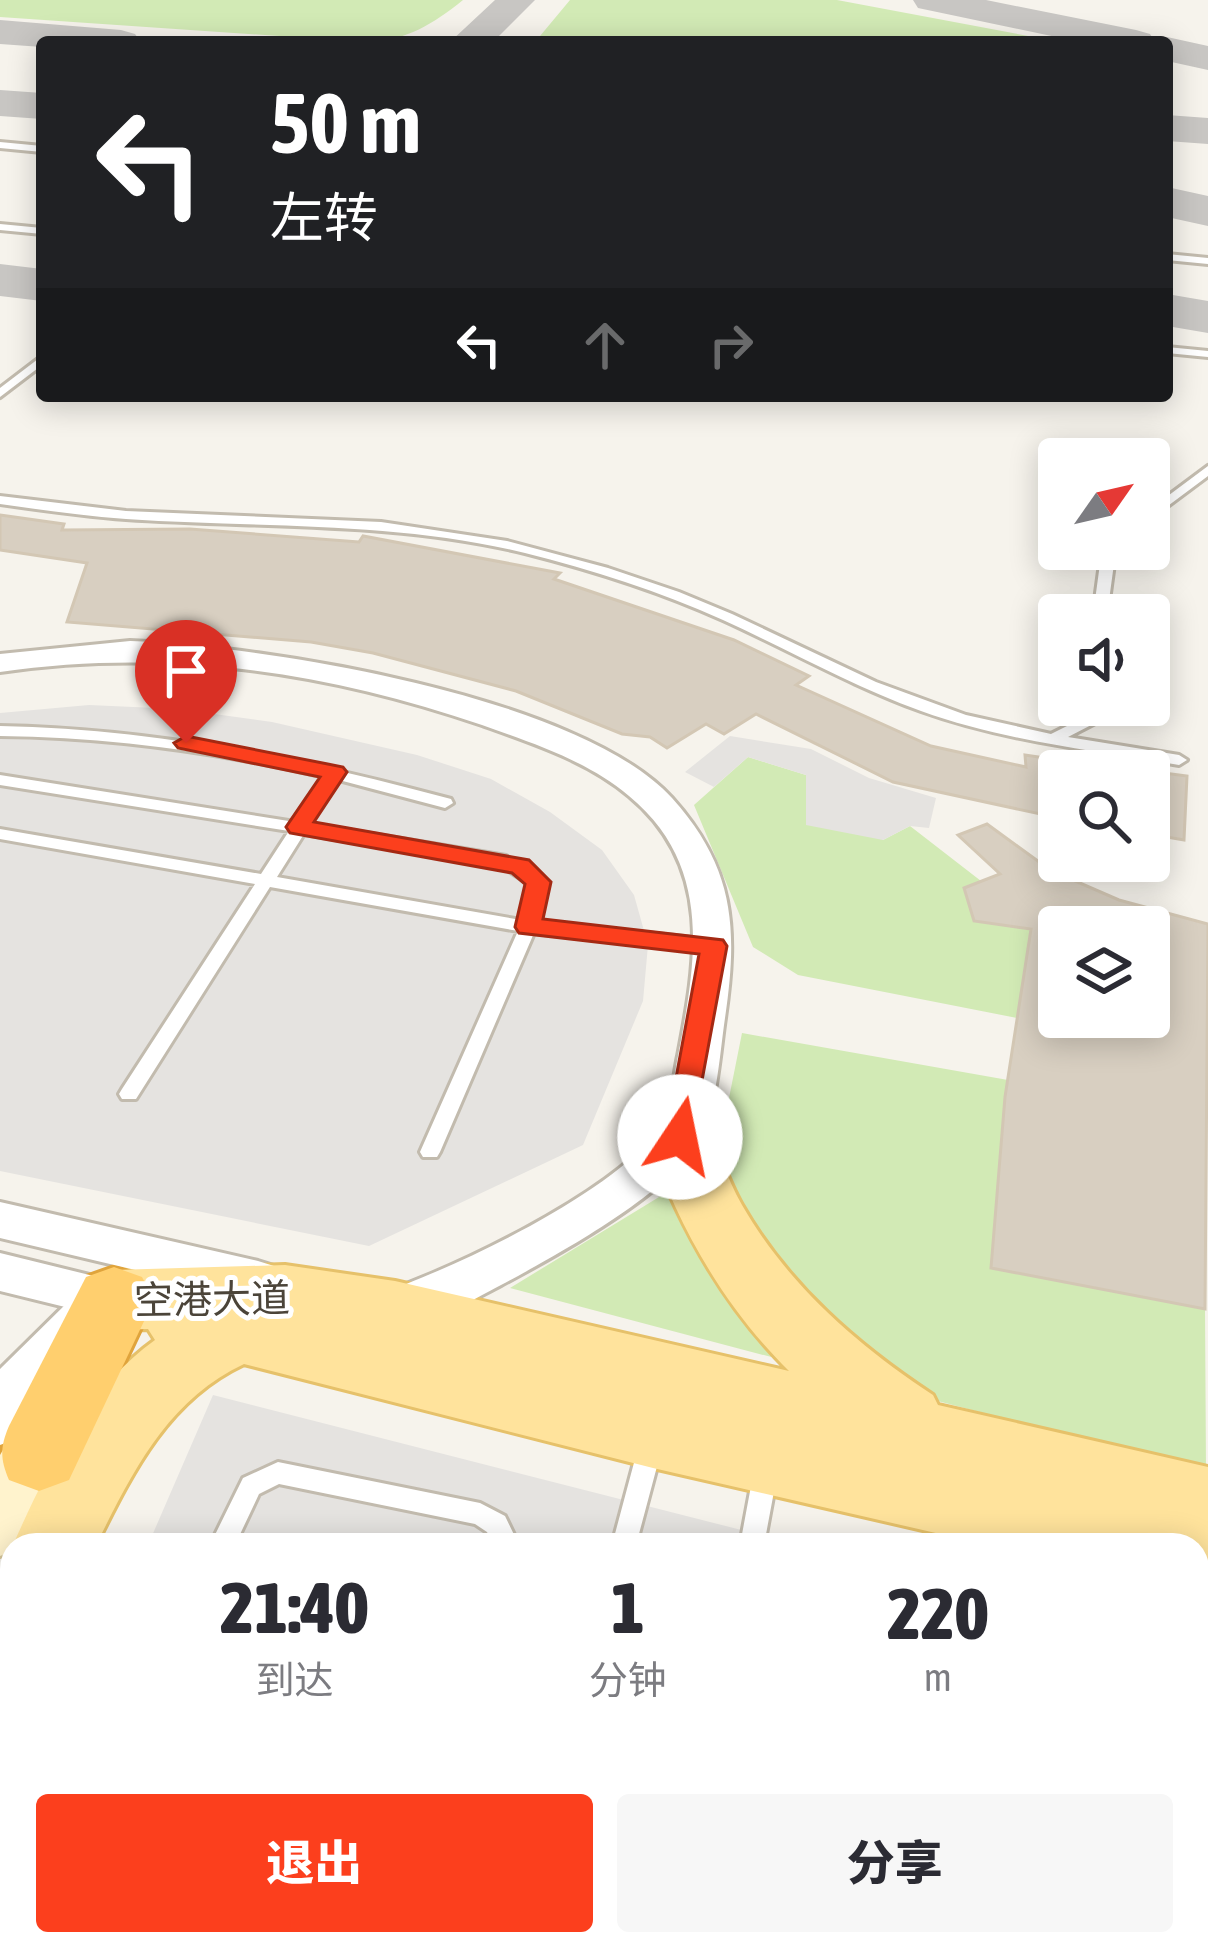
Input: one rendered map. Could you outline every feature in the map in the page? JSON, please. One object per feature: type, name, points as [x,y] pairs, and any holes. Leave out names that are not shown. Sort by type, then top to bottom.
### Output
[{"type":"highway","points":[[20,1435],[114,1300]]},
{"type":"main road","points":[[680,1137],[697,1191],[728,1246],[772,1304],[827,1363],[942,1441]]},
{"type":"main road","name":"空港大道","points":[[114,1300],[285,1295],[395,1311],[1208,1504]]},
{"type":"main road","name":"空港大道","points":[[114,1300],[653,1434],[1100,1533]]},
{"type":"main road","points":[[61,1533],[115,1432],[146,1388],[175,1363],[239,1333],[314,1315],[395,1311]]},
{"type":"main road","points":[[0,1522],[20,1435]]},
{"type":"street","points":[[0,664],[42,655],[128,652],[277,662],[371,680],[547,738],[620,772],[669,816],[700,875],[715,926],[680,1137],[603,1201],[531,1245],[395,1311],[0,1220]]},
{"type":"street","points":[[0,1272],[114,1300]]},
{"type":"lane","points":[[0,145],[36,148]]},
{"type":"lane","points":[[0,227],[36,230]]},
{"type":"lane","points":[[1173,257],[1207,261]]},
{"type":"lane","points":[[1173,351],[1206,354]]},
{"type":"lane","points":[[0,394],[36,364]]},
{"type":"lane","points":[[1170,500],[1208,470]]},
{"type":"lane","points":[[0,500],[98,516],[369,526],[502,544],[589,566],[696,603],[923,707],[979,726],[1120,750]]},
{"type":"lane","points":[[1054,738],[1072,726]]},
{"type":"lane","points":[[1106,726],[1129,750]]},
{"type":"lane","points":[[0,731],[141,737],[231,749],[446,803]]},
{"type":"lane","points":[[1170,758],[1179,760]]},
{"type":"lane","points":[[129,1094],[335,772]]},
{"type":"lane","points":[[0,780],[520,866],[538,882],[528,927],[430,1152]]},
{"type":"lane","points":[[0,834],[528,927],[714,946]]},
{"type":"lane","points":[[627,1533],[653,1434]]},
{"type":"lane","points":[[754,1533],[768,1459]]},
{"type":"lane","points":[[228,1533],[251,1486],[278,1473],[481,1514],[501,1533]]},
{"type":"green space","points":[[0,0],[463,0],[441,17],[400,36],[279,36],[0,17]]},
{"type":"green space","points":[[570,0],[837,0],[1028,36],[540,36]]},
{"type":"green space","points":[[748,757],[806,775],[883,840],[910,826],[981,881],[964,889],[974,921],[1031,929],[1017,1018],[798,975],[753,947],[694,805]]},
{"type":"green space","points":[[742,1033],[1008,1080],[991,1268],[1205,1309],[1206,1472],[510,1288],[664,1194],[721,1138]]},
{"type":"shaded area","points":[[89,705],[178,709],[272,722],[417,755],[491,779],[550,812],[602,850],[634,895],[648,945],[643,1001],[583,1145],[369,1246],[0,1171],[0,713]]},
{"type":"shaded area","points":[[730,736],[811,749],[869,778],[936,798],[929,828],[910,826],[883,840],[806,825],[806,775],[748,757],[714,787],[685,772]]},
{"type":"shaded area","points":[[213,1395],[753,1533],[153,1533]]},
{"type":"building","points":[[0,515],[64,524],[62,530],[190,529],[359,542],[363,536],[560,573],[554,579],[734,640],[809,676],[796,685],[931,746],[1026,767],[1025,755],[1038,757],[1038,813],[893,782],[756,714],[724,734],[706,724],[667,748],[650,737],[622,734],[516,691],[373,653],[311,642],[67,622],[87,563],[0,550]]},
{"type":"building","points":[[1170,774],[1187,776],[1184,840],[1170,838]]},
{"type":"building","points":[[987,824],[1038,861],[1038,882],[1077,882],[1141,906],[1038,906],[1038,1038],[1170,1038],[1170,914],[1208,924],[1205,1309],[991,1268],[1005,1097],[1031,929],[974,921],[964,888],[1000,874],[958,835]]},
{"type":"taxiway","points":[[477,36],[517,0]]},
{"type":"taxiway","points":[[931,0],[1107,36]]},
{"type":"taxiway","points":[[0,32],[48,36]]},
{"type":"taxiway","points":[[1173,50],[1208,58]]},
{"type":"taxiway","points":[[0,103],[36,106]]},
{"type":"taxiway","points":[[1173,128],[1208,131]]},
{"type":"taxiway","points":[[1173,203],[1208,211]]},
{"type":"taxiway","points":[[0,280],[36,284]]},
{"type":"taxiway","points":[[1173,311],[1208,317]]},
{"type":"route","points":[[186,743],[335,772],[299,827],[520,866],[538,882],[528,927],[714,946],[680,1137]]}]
